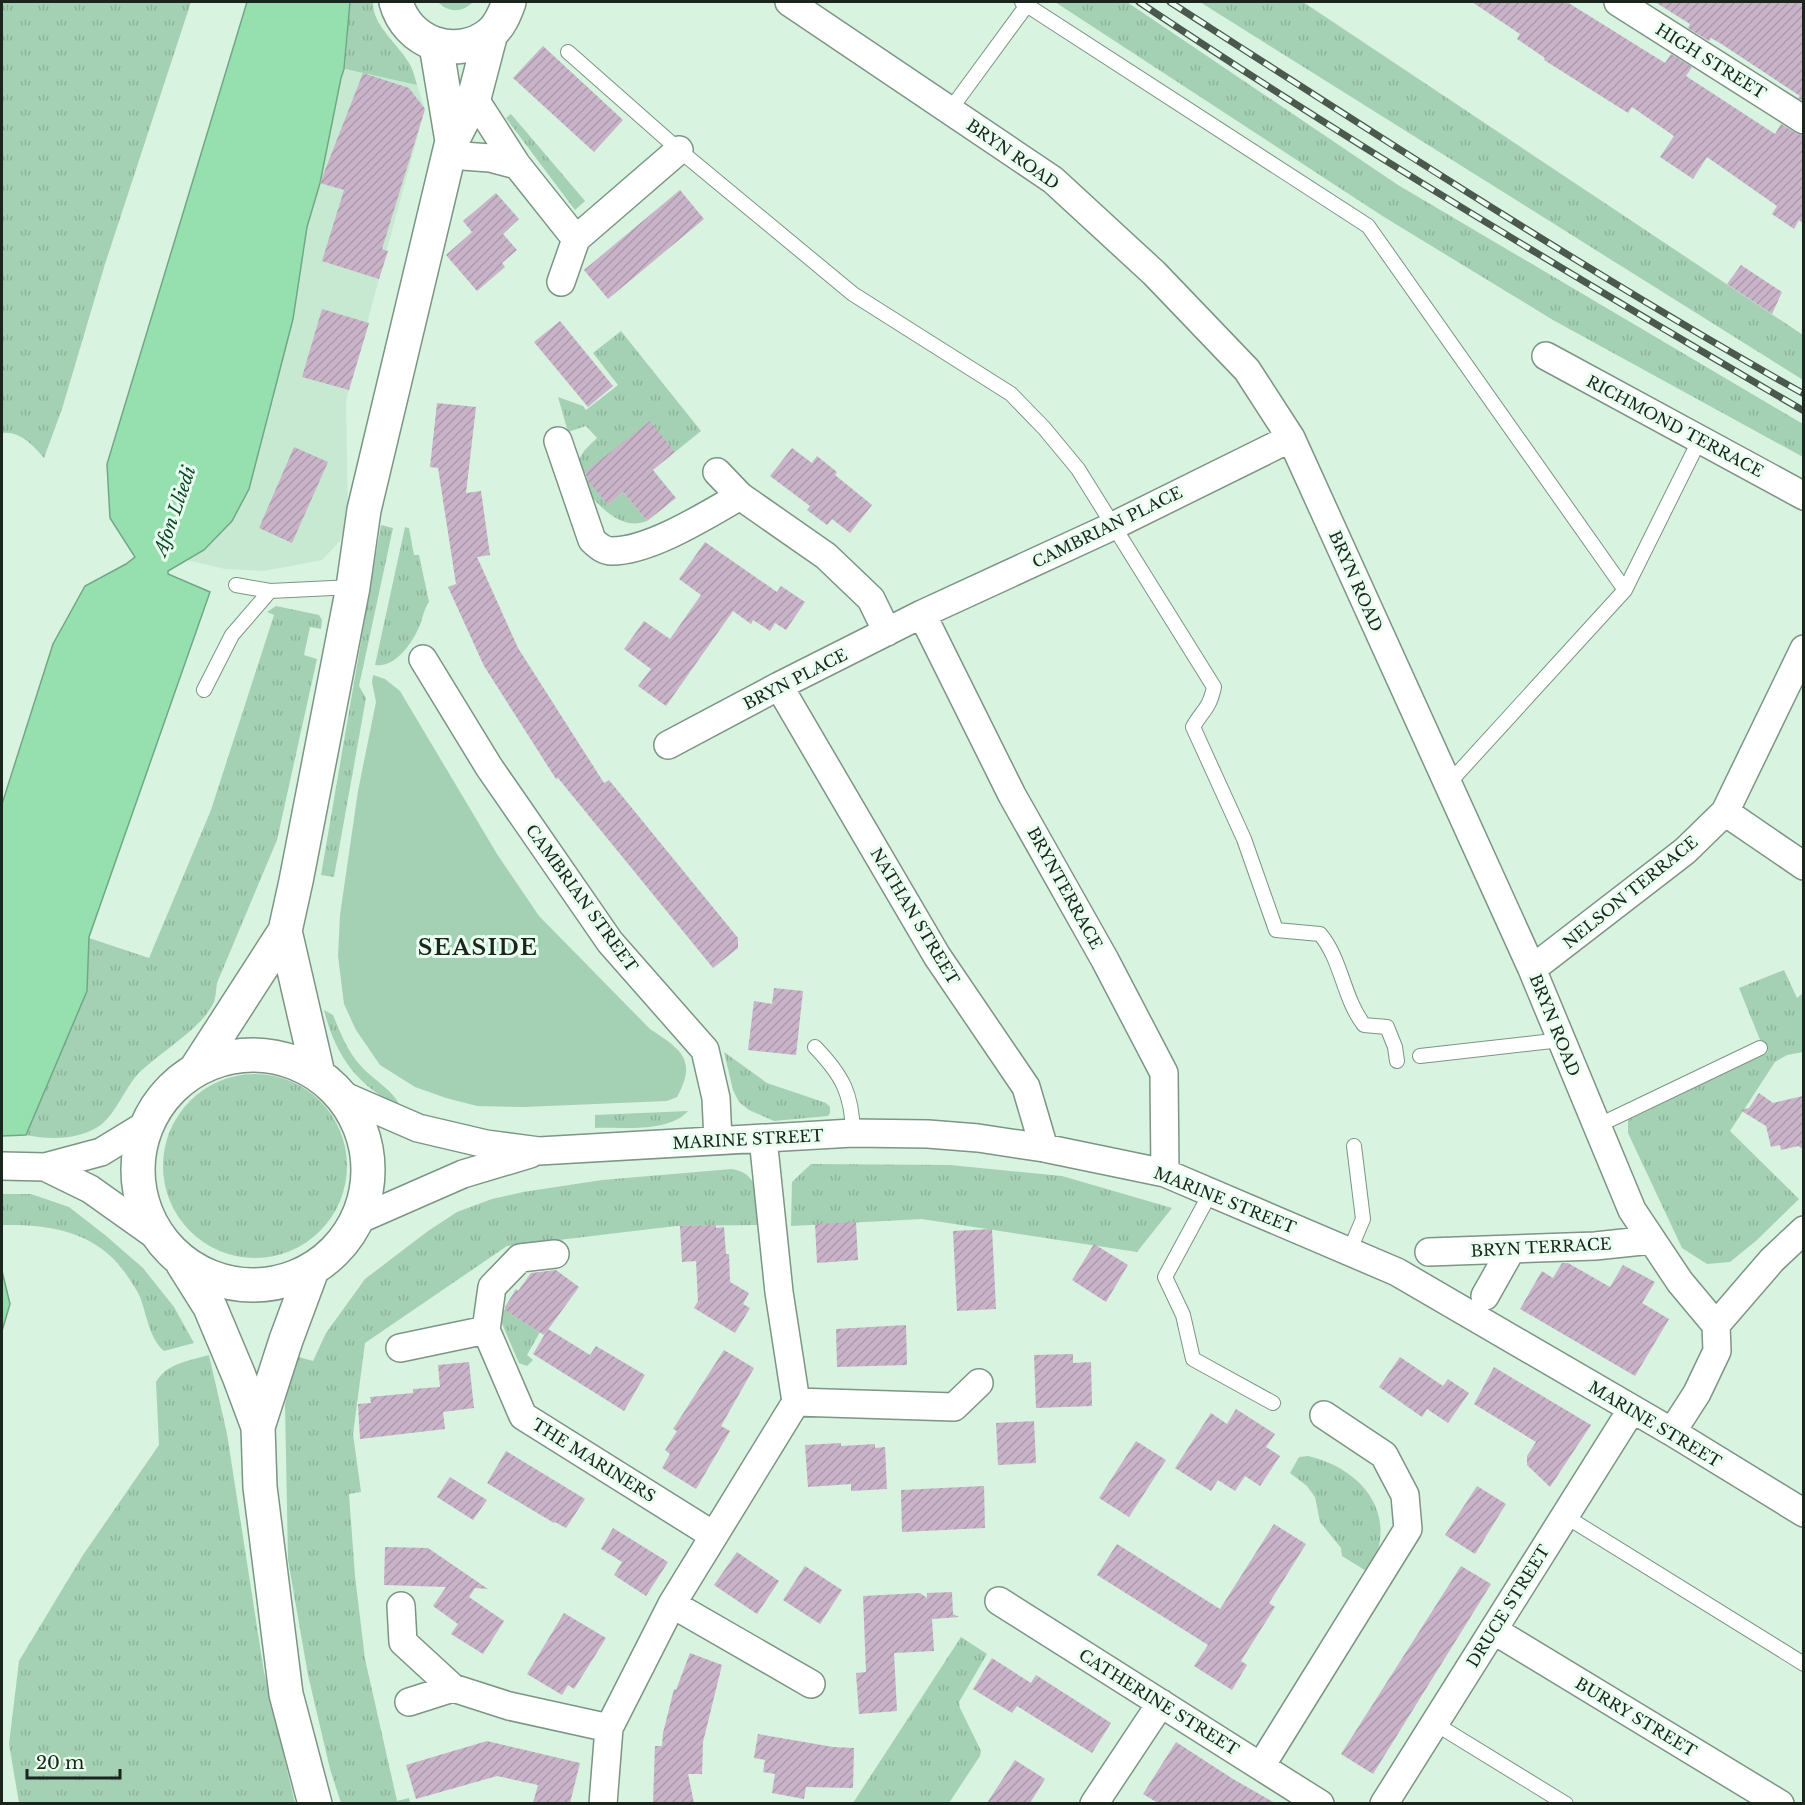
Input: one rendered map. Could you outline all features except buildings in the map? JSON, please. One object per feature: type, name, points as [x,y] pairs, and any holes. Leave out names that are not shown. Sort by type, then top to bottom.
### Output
[{"type":"main road","points":[[396,2],[404,22],[418,36],[436,45],[456,48],[475,42],[491,33],[502,19],[509,2]]},
{"type":"main road","points":[[196,1069],[285,931],[353,587],[364,510],[450,148],[474,98],[491,33]]},
{"type":"main road","points":[[436,45],[450,148]]},
{"type":"main road","points":[[183,1262],[213,1279],[247,1286],[280,1282],[312,1270],[338,1248],[358,1220],[368,1188],[368,1154],[359,1123],[330,1085],[285,931]]},
{"type":"main road","points":[[315,1803],[286,1694],[260,1487],[258,1427],[210,1307],[183,1262],[159,1238],[143,1207],[137,1173],[140,1142],[152,1113],[171,1088],[196,1069],[225,1058],[257,1054],[289,1060],[330,1085]]},
{"type":"main road","points":[[258,1427],[286,1340],[312,1270]]},
{"type":"street","name":"BRYN ROAD","points":[[789,2],[1053,180],[1154,273],[1247,370],[1292,438],[1532,969],[1632,1210],[1680,1282],[1716,1325]]},
{"type":"street","name":"HIGH STREET","points":[[1618,2],[1803,120]]},
{"type":"street","points":[[474,98],[517,165],[576,239]]},
{"type":"street","points":[[450,148],[517,165]]},
{"type":"street","points":[[561,282],[576,239],[680,150]]},
{"type":"street","name":"RICHMOND TERRACE","points":[[1546,356],[1803,496]]},
{"type":"street","name":"CAMBRIAN PLACE","points":[[922,614],[1113,526],[1292,438]]},
{"type":"street","points":[[558,441],[592,540],[600,548],[612,551],[650,543],[740,496]]},
{"type":"street","points":[[717,472],[740,496],[826,556],[871,599],[887,632]]},
{"type":"street","name":"BRYN PLACE","points":[[668,745],[922,614]]},
{"type":"street","name":"BRYNTERRACE","points":[[922,614],[1012,795],[1105,960],[1164,1073],[1165,1173]]},
{"type":"street","name":"NELSON TERRACE","points":[[1532,969],[1685,851],[1725,812],[1794,690],[1803,649]]},
{"type":"street","name":"CAMBRIAN STREET","points":[[423,659],[489,767],[610,942],[705,1050],[716,1098],[718,1140]]},
{"type":"street","name":"NATHAN STREET","points":[[779,686],[937,956],[1026,1087],[1044,1148]]},
{"type":"street","points":[[1725,812],[1803,866]]},
{"type":"street","name":"MARINE STREET","points":[[330,1085],[418,1128],[486,1144],[539,1151],[853,1133],[928,1134],[978,1138],[1044,1148],[1165,1173],[1397,1272],[1672,1432],[1803,1514]]},
{"type":"street","points":[[8,1166],[45,1167],[100,1152],[147,1124]]},
{"type":"street","points":[[603,1803],[609,1728],[672,1604],[796,1402],[778,1292],[764,1138]]},
{"type":"street","name":"MARINE STREET","points":[[358,1220],[463,1174],[539,1151]]},
{"type":"street","points":[[45,1167],[90,1189],[159,1238]]},
{"type":"street","points":[[1672,1432],[1697,1393],[1717,1351],[1716,1325],[1772,1260],[1803,1230]]},
{"type":"street","name":"BRYN TERRACE","points":[[1429,1252],[1595,1246],[1652,1240]]},
{"type":"street","points":[[1485,1296],[1511,1250]]},
{"type":"street","points":[[400,1348],[486,1330],[492,1287],[520,1258],[555,1254]]},
{"type":"street","name":"THE MARINERS","points":[[486,1330],[523,1416],[714,1535]]},
{"type":"street","points":[[796,1402],[954,1407],[979,1383]]},
{"type":"street","name":"DRUCE STREET","points":[[1384,1803],[1632,1409]]},
{"type":"street","points":[[1261,1766],[1408,1529],[1405,1495],[1384,1455],[1324,1415]]},
{"type":"street","name":"CATHERINE STREET","points":[[999,1601],[1320,1803]]},
{"type":"street","points":[[672,1604],[811,1684]]},
{"type":"street","points":[[401,1606],[403,1642],[453,1688],[509,1706],[609,1728]]},
{"type":"street","name":"BURRY STREET","points":[[1493,1630],[1780,1803]]},
{"type":"street","points":[[409,1702],[453,1688]]},
{"type":"street","points":[[1094,1803],[1161,1703]]},
{"type":"lane","points":[[950,110],[1025,3],[1368,226],[1625,590]]},
{"type":"lane","points":[[568,52],[680,150],[853,294],[1011,394],[1044,428],[1078,469],[1214,687],[1210,705],[1193,727],[1244,838],[1276,930],[1320,934],[1330,946],[1355,1014],[1364,1025],[1387,1027],[1395,1047],[1397,1061]]},
{"type":"lane","points":[[1448,784],[1625,590],[1700,440]]},
{"type":"lane","points":[[236,585],[270,591],[353,587]]},
{"type":"lane","points":[[204,690],[232,635],[270,591]]},
{"type":"lane","points":[[1420,1056],[1561,1040]]},
{"type":"lane","points":[[815,1047],[832,1064],[843,1082],[852,1108],[853,1133]]},
{"type":"lane","points":[[1597,1126],[1760,1048]]},
{"type":"lane","points":[[1348,1252],[1363,1219],[1354,1146]]},
{"type":"lane","points":[[1211,1192],[1165,1277],[1184,1316],[1193,1359],[1273,1403]]},
{"type":"lane","points":[[1565,1516],[1803,1664]]},
{"type":"lane","points":[[1434,1723],[1566,1803]]},
{"type":"shaded area","points":[[344,69],[417,85],[425,109],[346,401],[348,513],[340,541],[322,560],[264,571],[225,569],[186,560],[204,550],[293,319],[307,227],[320,183]]},
{"type":"green space","points":[[2,2],[191,2],[105,264],[62,409],[44,458],[31,444],[15,434],[2,433]]},
{"type":"green space","points":[[350,2],[373,2],[377,19],[409,63],[417,85],[345,69]]},
{"type":"green space","points":[[438,2],[473,2],[460,10],[451,10]]},
{"type":"green space","points":[[1055,2],[1127,2],[1398,185],[1803,424],[1803,457],[1553,320],[1384,217]]},
{"type":"green space","points":[[1200,2],[1303,2],[1803,335],[1803,380]]},
{"type":"green space","points":[[511,114],[585,201],[575,210],[506,118]]},
{"type":"green space","points":[[621,331],[701,431],[675,452],[650,422],[583,474],[608,505],[623,492],[647,521],[636,523],[626,522],[607,512],[577,479],[581,456],[597,438],[586,426],[568,432],[558,397],[583,406],[586,410],[618,385],[593,353]]},
{"type":"green space","points":[[381,525],[393,528],[359,686],[366,698],[334,877],[321,875]]},
{"type":"green space","points":[[405,527],[409,528],[414,555],[419,555],[429,602],[417,632],[403,653],[383,665],[375,665]]},
{"type":"green space","points":[[276,606],[319,615],[322,620],[321,629],[310,627],[304,655],[317,659],[277,840],[217,983],[214,1002],[200,1022],[137,1075],[102,1124],[75,1136],[45,1138],[26,1135],[87,991],[89,938],[149,958],[211,810],[274,615],[267,612]]},
{"type":"green space","points":[[373,675],[385,679],[400,691],[497,854],[539,916],[650,1029],[670,1043],[683,1056],[686,1073],[677,1097],[667,1101],[524,1107],[477,1106],[415,1087],[380,1065],[356,1030],[344,1004],[338,956],[340,915],[358,791],[376,702]]},
{"type":"green space","points":[[1784,970],[1797,998],[1803,993],[1803,1052],[1787,1055],[1775,1062],[1730,1131],[1799,1199],[1757,1240],[1730,1262],[1707,1264],[1682,1248],[1628,1133],[1628,1120],[1768,1052],[1761,1042],[1739,988]]},
{"type":"green space","points":[[324,1010],[333,1015],[356,1060],[394,1096],[400,1107],[372,1089],[350,1068],[335,1042]]},
{"type":"green space","points":[[724,1052],[767,1083],[826,1103],[830,1107],[830,1113],[828,1116],[774,1121],[749,1110],[739,1102],[733,1090]]},
{"type":"green space","points":[[255,1074],[290,1081],[320,1101],[340,1131],[347,1166],[340,1201],[320,1231],[290,1251],[255,1258],[220,1251],[190,1231],[170,1201],[163,1166],[170,1131],[190,1101],[220,1081]]},
{"type":"green space","points":[[688,1111],[680,1118],[657,1126],[595,1128],[595,1115]]},
{"type":"green space","points":[[811,1164],[950,1165],[1062,1176],[1172,1208],[1137,1252],[922,1219],[791,1226],[792,1182]]},
{"type":"green space","points":[[732,1169],[748,1176],[753,1182],[757,1198],[758,1225],[676,1226],[507,1246],[365,1343],[353,1434],[361,1492],[349,1494],[355,1576],[365,1659],[397,1801],[409,1798],[410,1803],[341,1803],[330,1769],[308,1675],[288,1560],[285,1404],[295,1356],[313,1361],[326,1333],[365,1279],[457,1212],[492,1199],[523,1192],[602,1180]]},
{"type":"green space","points":[[2,1194],[31,1194],[69,1207],[143,1268],[174,1307],[194,1343],[164,1351],[155,1340],[137,1292],[116,1262],[103,1250],[73,1234],[39,1226],[2,1225]]},
{"type":"green space","points":[[499,1306],[540,1332],[527,1355],[533,1360],[527,1366],[519,1363],[500,1319]]},
{"type":"green space","points":[[209,1355],[227,1434],[264,1672],[295,1803],[19,1803],[9,1744],[19,1661],[83,1555],[159,1445],[156,1382],[172,1367]]},
{"type":"green space","points":[[1308,1456],[1339,1468],[1353,1477],[1373,1501],[1379,1516],[1381,1532],[1377,1553],[1368,1572],[1342,1556],[1341,1548],[1320,1522],[1315,1497],[1307,1486],[1290,1473],[1299,1457]]},
{"type":"green space","points":[[961,1637],[987,1654],[959,1702],[981,1751],[980,1756],[949,1803],[853,1803]]},
{"type":"water","name":"Afon Lliedi","points":[[247,2],[350,2],[344,69],[320,183],[307,227],[293,319],[249,489],[232,521],[204,550],[168,571],[168,574],[210,592],[89,937],[87,991],[26,1135],[2,1136],[2,804],[53,644],[85,586],[135,557],[110,518],[107,464]]},
{"type":"water","points":[[2,1271],[10,1304],[2,1331]]},
{"type":"railway","points":[[1139,2],[1220,56],[1468,211],[1804,411]]},
{"type":"railway","points":[[1170,2],[1563,252],[1804,394]]},
{"type":"district","name":"SEASIDE","points":[[478,947]]}]
